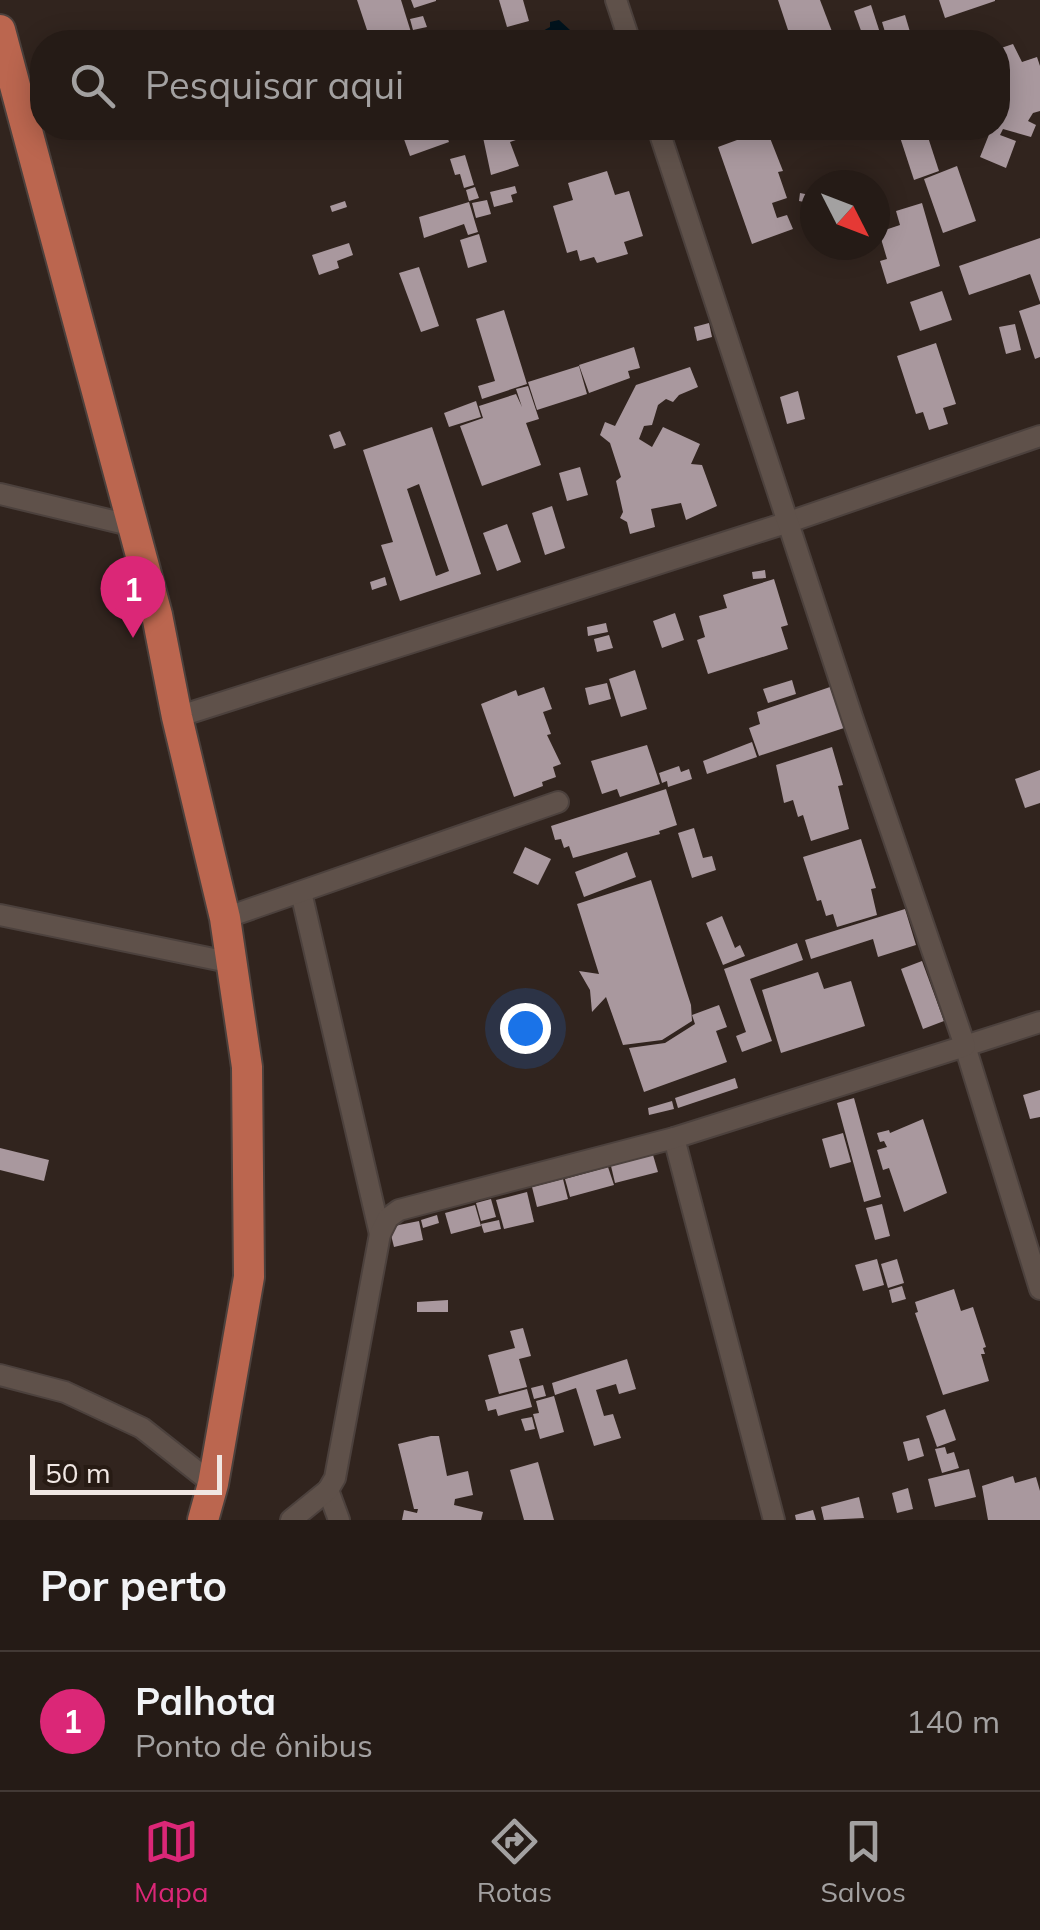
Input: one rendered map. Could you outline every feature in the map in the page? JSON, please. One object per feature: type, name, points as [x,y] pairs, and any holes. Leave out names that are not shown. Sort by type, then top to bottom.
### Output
[{"type":"main road","points":[[0,30],[157,615],[177,717],[226,918],[248,1067],[248,1277],[213,1484],[203,1520]]},
{"type":"street","points":[[616,0],[626,30]]},
{"type":"street","points":[[662,140],[965,1046],[1040,1288]]},
{"type":"street","points":[[177,717],[789,522],[1040,436]]},
{"type":"street","points":[[0,494],[134,526]]},
{"type":"street","points":[[226,918],[558,802]]},
{"type":"street","points":[[300,892],[380,1234]]},
{"type":"street","points":[[0,914],[233,963]]},
{"type":"street","points":[[292,1520],[328,1490],[338,1466],[380,1234],[388,1218],[399,1210],[674,1138],[1040,1022]]},
{"type":"street","points":[[674,1138],[774,1520]]},
{"type":"street","points":[[0,1375],[66,1392],[142,1428],[213,1484]]},
{"type":"street","points":[[328,1490],[339,1520]]},
{"type":"water","points":[[559,20],[570,30],[544,30],[550,22]]},
{"type":"building","points":[[357,0],[401,0],[410,30],[367,30]]},
{"type":"building","points":[[411,0],[436,0],[436,1],[414,8]]},
{"type":"building","points":[[499,0],[523,0],[529,21],[507,27]]},
{"type":"building","points":[[778,0],[820,0],[831,30],[788,30]]},
{"type":"building","points":[[939,0],[995,0],[995,1],[945,18]]},
{"type":"building","points":[[871,5],[879,30],[861,30],[854,11]]},
{"type":"building","points":[[905,15],[909,30],[884,30],[882,22]]},
{"type":"building","points":[[423,16],[427,27],[413,30],[410,19]]},
{"type":"building","points":[[1013,44],[1022,62],[1037,57],[1040,66],[1040,111],[1028,121],[1036,125],[1031,137],[1010,131]]},
{"type":"building","points":[[404,140],[448,140],[449,142],[410,156]]},
{"type":"building","points":[[484,140],[516,140],[510,142],[519,166],[491,175]]},
{"type":"building","points":[[737,140],[771,140],[783,171],[778,172],[787,198],[772,203],[777,218],[787,215],[793,229],[752,244],[718,147]]},
{"type":"building","points":[[901,140],[929,140],[939,171],[914,180]]},
{"type":"building","points":[[987,140],[1016,141],[1006,168],[980,157]]},
{"type":"building","points":[[465,155],[474,185],[464,188],[450,159]]},
{"type":"building","points":[[957,166],[976,221],[943,233],[924,179]]},
{"type":"building","points":[[607,171],[615,195],[629,191],[643,236],[624,242],[628,254],[597,263],[594,257],[580,261],[577,250],[567,253],[553,206],[573,200],[568,183]]},
{"type":"building","points":[[515,186],[513,202],[494,207],[490,192]]},
{"type":"building","points":[[475,187],[479,198],[469,201],[466,190]]},
{"type":"building","points":[[487,200],[491,214],[476,218],[472,203]]},
{"type":"building","points":[[345,201],[347,207],[332,212],[330,206]]},
{"type":"building","points":[[469,202],[478,232],[468,235],[464,224],[424,238],[419,217]]},
{"type":"building","points":[[922,203],[940,266],[887,284],[880,261],[890,260],[890,228],[900,225],[896,211]]},
{"type":"building","points":[[479,234],[487,262],[468,268],[460,240]]},
{"type":"building","points":[[1040,238],[1040,302],[1030,274],[969,295],[959,266]]},
{"type":"building","points":[[349,243],[353,255],[337,261],[339,268],[319,275],[312,255]]},
{"type":"building","points":[[419,267],[439,326],[421,332],[399,273]]},
{"type":"building","points":[[942,291],[952,320],[920,331],[910,302]]},
{"type":"building","points":[[1040,304],[1040,357],[1035,359],[1019,311]]},
{"type":"building","points":[[504,310],[527,384],[482,399],[478,386],[495,381],[476,319]]},
{"type":"building","points":[[709,323],[712,337],[697,341],[694,327]]},
{"type":"building","points":[[1015,324],[1021,350],[1006,354],[999,327]]},
{"type":"building","points":[[936,343],[956,404],[943,408],[948,424],[929,430],[923,412],[916,414],[897,356]]},
{"type":"building","points":[[634,347],[640,368],[628,371],[630,378],[589,393],[579,365]]},
{"type":"building","points":[[579,366],[587,394],[537,410],[528,382]]},
{"type":"building","points":[[690,367],[698,387],[673,402],[666,399],[658,405],[652,425],[644,426],[639,439],[652,447],[663,427],[700,444],[691,464],[702,465],[717,506],[686,520],[681,503],[651,509],[655,527],[630,534],[627,522],[620,518],[623,512],[616,481],[621,477],[610,443],[600,435],[605,422],[615,426],[636,385]]},
{"type":"building","points":[[528,386],[539,419],[526,423],[541,465],[482,486],[460,426],[483,418],[479,406],[516,394],[522,407],[516,389]]},
{"type":"building","points":[[798,391],[805,419],[787,424],[780,397]]},
{"type":"building","points":[[476,401],[481,417],[449,427],[444,413]]},
{"type":"building","points":[[432,427],[481,574],[400,601],[381,545],[393,542],[363,450]],"holes":[[[419,484],[449,571],[436,576],[407,489]]]},
{"type":"building","points":[[340,431],[346,445],[334,449],[329,435]]},
{"type":"building","points":[[580,467],[588,495],[567,501],[559,473]]},
{"type":"building","points":[[552,506],[565,548],[545,555],[532,513]]},
{"type":"building","points":[[507,524],[521,562],[497,571],[483,533]]},
{"type":"building","points":[[765,570],[766,578],[753,579],[752,572]]},
{"type":"building","points":[[385,577],[387,585],[372,590],[370,582]]},
{"type":"building","points":[[774,579],[788,625],[781,627],[788,649],[708,674],[697,640],[705,637],[699,616],[727,608],[723,595]]},
{"type":"building","points":[[675,613],[684,640],[662,648],[653,621]]},
{"type":"building","points":[[606,623],[608,632],[588,636],[587,627]]},
{"type":"building","points":[[609,635],[613,648],[597,652],[594,639]]},
{"type":"building","points":[[635,670],[647,709],[621,717],[609,679]]},
{"type":"building","points":[[792,680],[796,694],[768,703],[763,689]]},
{"type":"building","points":[[607,683],[611,699],[589,705],[585,688]]},
{"type":"building","points":[[544,687],[552,709],[543,712],[551,734],[547,735],[561,764],[553,767],[556,777],[514,797],[481,704],[516,690],[518,696]]},
{"type":"building","points":[[830,687],[844,728],[759,756],[749,728],[760,724],[757,712]]},
{"type":"building","points":[[752,742],[757,757],[707,774],[703,761]]},
{"type":"building","points":[[647,745],[660,784],[620,797],[617,789],[602,794],[591,761]]},
{"type":"building","points":[[832,747],[843,785],[838,786],[849,829],[811,841],[803,815],[798,817],[793,800],[784,803],[776,765]]},
{"type":"building","points":[[679,766],[681,772],[689,769],[692,779],[668,787],[667,781],[662,783],[659,773]]},
{"type":"building","points":[[1040,770],[1040,803],[1025,808],[1015,779]]},
{"type":"building","points":[[666,789],[677,825],[659,831],[660,834],[573,858],[569,846],[564,848],[561,839],[555,840],[551,826]]},
{"type":"building","points":[[694,828],[703,858],[712,856],[716,870],[692,878],[678,833]]},
{"type":"building","points":[[861,839],[876,888],[871,889],[877,915],[837,927],[833,914],[826,916],[821,900],[817,901],[803,857]]},
{"type":"building","points":[[525,847],[551,859],[538,885],[513,873]]},
{"type":"building","points":[[627,852],[636,877],[584,897],[575,872]]},
{"type":"building","points":[[651,880],[691,1005],[692,1021],[662,1040],[623,1045],[606,997],[592,1012],[590,990],[579,971],[599,974],[577,904]]},
{"type":"building","points":[[905,909],[916,945],[878,957],[873,939],[811,959],[805,940]]},
{"type":"building","points":[[722,916],[735,948],[740,945],[745,956],[723,965],[706,923]]},
{"type":"building","points":[[797,943],[803,960],[750,979],[772,1041],[742,1052],[736,1036],[746,1032],[724,969]]},
{"type":"building","points":[[922,961],[944,1021],[923,1029],[901,969]]},
{"type":"building","points":[[818,972],[824,989],[851,981],[865,1026],[781,1053],[762,990]]},
{"type":"building","points":[[719,1005],[727,1027],[716,1031],[727,1062],[644,1092],[629,1048],[665,1043],[695,1024],[692,1015]]},
{"type":"building","points":[[735,1078],[738,1088],[678,1108],[675,1098]]},
{"type":"building","points":[[1040,1090],[1040,1117],[1030,1119],[1023,1095]]},
{"type":"building","points":[[854,1098],[881,1197],[864,1202],[837,1103]]},
{"type":"building","points":[[672,1101],[674,1109],[649,1115],[648,1108]]},
{"type":"building","points":[[923,1119],[947,1193],[904,1212],[889,1168],[883,1170],[877,1150],[887,1147],[877,1133],[890,1133]]},
{"type":"building","points":[[843,1133],[851,1162],[830,1168],[822,1139]]},
{"type":"building","points":[[0,1148],[49,1160],[44,1181],[0,1170]]},
{"type":"building","points":[[653,1155],[658,1172],[615,1183],[611,1166]]},
{"type":"building","points":[[608,1167],[614,1185],[570,1197],[565,1179]]},
{"type":"building","points":[[563,1179],[568,1199],[537,1207],[532,1187]]},
{"type":"building","points":[[527,1192],[534,1222],[504,1229],[496,1200]]},
{"type":"building","points":[[491,1199],[496,1217],[481,1221],[476,1203]]},
{"type":"building","points":[[882,1204],[890,1236],[875,1240],[866,1208]]},
{"type":"building","points":[[475,1205],[481,1226],[451,1234],[445,1213]]},
{"type":"building","points":[[437,1215],[439,1223],[423,1228],[421,1220]]},
{"type":"building","points":[[499,1220],[501,1229],[484,1233],[481,1224]]},
{"type":"building","points":[[419,1221],[423,1240],[394,1247],[389,1227]]},
{"type":"building","points":[[877,1259],[884,1285],[863,1291],[855,1265]]},
{"type":"building","points":[[897,1259],[904,1283],[888,1288],[881,1264]]},
{"type":"building","points":[[902,1286],[906,1299],[892,1303],[889,1290]]},
{"type":"building","points":[[954,1289],[961,1311],[973,1307],[986,1347],[985,1354],[981,1354],[989,1381],[943,1395],[915,1313],[915,1302]]},
{"type":"building","points":[[448,1300],[448,1312],[417,1312],[417,1302]]},
{"type":"building","points":[[523,1328],[531,1356],[519,1359],[527,1387],[499,1394],[488,1355],[515,1348],[510,1331]]},
{"type":"building","points":[[627,1359],[636,1389],[619,1394],[616,1384],[596,1390],[604,1416],[613,1414],[621,1438],[594,1446],[576,1388],[555,1395],[552,1383]]},
{"type":"building","points":[[543,1385],[546,1396],[534,1399],[531,1388]]},
{"type":"building","points":[[527,1389],[532,1407],[498,1416],[496,1409],[488,1411],[485,1400]]},
{"type":"building","points":[[554,1396],[564,1432],[540,1439],[533,1414],[539,1413],[536,1401]]},
{"type":"building","points":[[945,1409],[956,1440],[937,1447],[926,1416]]},
{"type":"building","points":[[532,1417],[535,1429],[525,1431],[521,1419]]},
{"type":"building","points":[[439,1436],[447,1476],[468,1471],[473,1495],[455,1499],[454,1505],[483,1512],[481,1520],[402,1520],[404,1510],[417,1513],[418,1509],[414,1509],[398,1444]]},
{"type":"building","points":[[919,1438],[924,1456],[908,1461],[903,1442]]},
{"type":"building","points":[[945,1447],[947,1454],[954,1452],[959,1468],[942,1473],[935,1449]]},
{"type":"building","points":[[538,1462],[554,1520],[524,1520],[510,1470]]},
{"type":"building","points":[[969,1469],[976,1497],[935,1507],[928,1479]]},
{"type":"building","points":[[1013,1476],[1015,1483],[1036,1477],[1040,1520],[988,1520],[982,1486]]},
{"type":"building","points":[[908,1488],[913,1509],[897,1513],[892,1493]]},
{"type":"building","points":[[859,1497],[864,1518],[824,1520],[821,1507]]},
{"type":"building","points":[[813,1510],[816,1520],[796,1520],[795,1515]]},
{"type":"place","name":"Palhota","points":[[133,638]]}]
